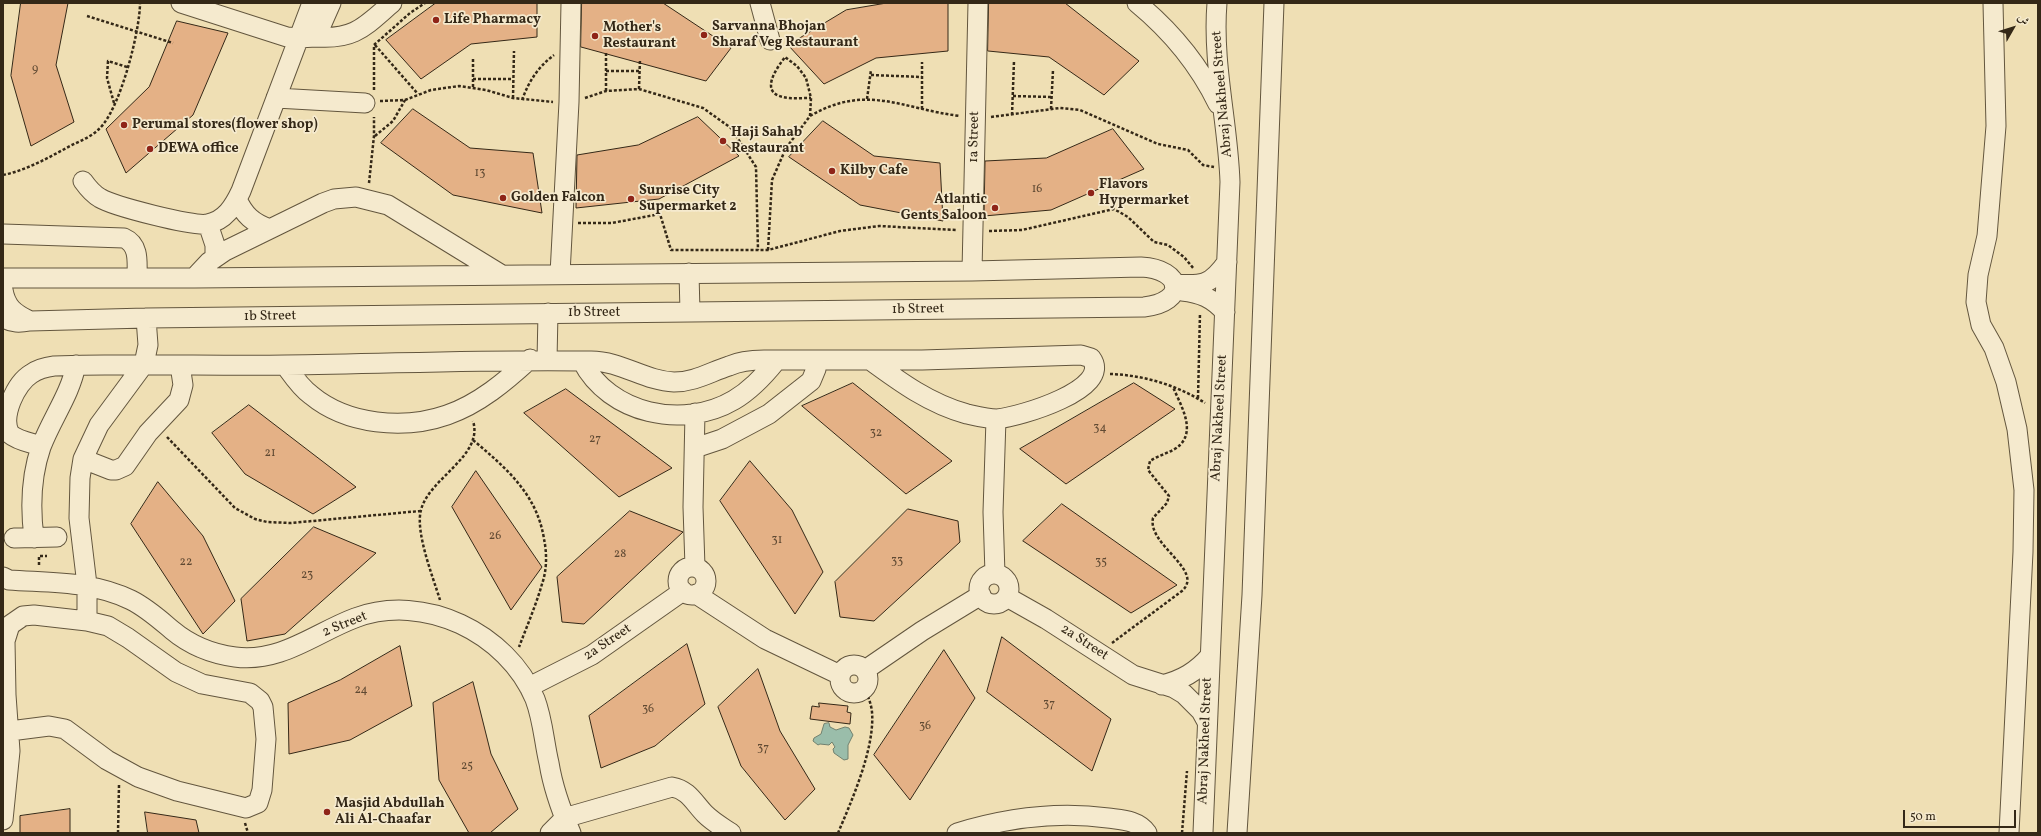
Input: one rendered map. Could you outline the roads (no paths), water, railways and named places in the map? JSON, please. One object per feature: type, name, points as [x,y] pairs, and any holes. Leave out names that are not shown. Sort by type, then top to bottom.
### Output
[{"type":"street","points":[[180,3],[287,37],[307,38],[342,38],[353,34],[392,3]]},
{"type":"street","points":[[307,38],[312,3]]},
{"type":"street","points":[[83,181],[94,194],[109,202],[193,224],[208,224],[217,221],[226,215],[237,199],[279,92],[307,38],[331,3]]},
{"type":"street","points":[[560,274],[569,102],[571,3]]},
{"type":"street","points":[[760,3],[770,40]]},
{"type":"street","name":"1a Street","points":[[972,271],[978,3]]},
{"type":"street","points":[[1137,3],[1164,27],[1182,47],[1211,91],[1223,115]]},
{"type":"street","name":"Abraj Nakheel Street","points":[[1203,833],[1227,262],[1229,165],[1216,41],[1217,3]]},
{"type":"street","points":[[1237,833],[1252,594],[1274,3]]},
{"type":"street","points":[[1993,3],[1996,126],[1987,236],[1978,275],[1976,302],[1981,325],[1994,348],[2006,382],[2017,429],[2024,490],[2024,521],[2009,833]]},
{"type":"street","points":[[279,92],[370,102]]},
{"type":"street","points":[[194,278],[215,257],[323,203],[345,197],[367,198],[397,210],[502,275]]},
{"type":"street","points":[[237,199],[246,215],[253,221],[270,229]]},
{"type":"street","points":[[208,224],[215,245],[215,257]]},
{"type":"street","points":[[3,234],[124,238],[129,240],[136,248],[137,278]]},
{"type":"street","points":[[1196,289],[1212,278],[1227,262]]},
{"type":"street","points":[[3,278],[194,278],[1151,268],[1168,274],[1174,288],[1196,289],[1214,301],[1225,312]]},
{"type":"street","points":[[689,272],[690,312]]},
{"type":"street","name":"1b Street","points":[[3,318],[11,322],[30,320],[146,318],[1144,307],[1157,305],[1168,300],[1174,288]]},
{"type":"street","points":[[3,290],[9,308],[15,314],[30,320]]},
{"type":"street","points":[[285,365],[299,384],[312,396],[332,408],[354,417],[378,422],[401,423],[425,421],[448,415],[469,405],[538,360],[548,313]]},
{"type":"street","points":[[87,621],[87,585],[78,498],[83,459],[90,442],[108,410],[144,364],[148,345],[146,318]]},
{"type":"street","points":[[41,446],[15,437],[6,430],[3,419],[8,401],[14,390],[31,374],[54,366],[144,364],[285,365],[538,360],[582,361],[614,363],[658,380],[674,382],[706,376],[742,362],[1086,356],[1095,363],[1095,374],[1091,380],[1075,392],[1057,402],[1037,410],[996,419],[968,414],[940,405],[914,392],[870,360]]},
{"type":"street","points":[[582,361],[588,373],[604,390],[633,406],[653,412],[674,415],[695,413],[715,408],[733,401],[759,381],[776,361]]},
{"type":"street","points":[[694,448],[722,439],[769,414],[811,380],[816,369],[817,361]]},
{"type":"street","points":[[34,538],[32,520],[32,491],[35,468],[41,446],[69,390],[76,365]]},
{"type":"street","points":[[83,459],[112,470],[121,469],[181,395],[182,385],[180,365]]},
{"type":"street","points":[[695,413],[693,507],[695,567],[689,567],[680,574],[679,586],[689,593],[765,639],[840,675],[846,666],[851,664],[861,666],[864,679],[922,631],[981,595]]},
{"type":"street","points":[[995,574],[993,532],[996,419]]},
{"type":"street","points":[[14,538],[57,537]]},
{"type":"street","points":[[995,574],[1000,575],[1007,582],[1009,587],[1007,596],[996,604],[987,602],[981,595],[980,583],[986,576],[995,574]]},
{"type":"street","name":"2 Street","points":[[5,581],[87,585],[108,590],[147,609],[182,638],[222,655],[237,657],[253,658],[284,652],[343,622],[376,612],[411,611],[445,618],[481,635],[493,644],[512,664],[529,687],[541,718],[552,782],[568,826]]},
{"type":"street","name":"2a Street","points":[[529,687],[561,672],[602,648],[689,593]]},
{"type":"street","name":"2a Street","points":[[1007,596],[1046,619],[1133,675],[1184,694],[1197,707],[1207,722]]},
{"type":"street","points":[[3,820],[10,770],[10,731],[6,695],[5,641],[10,626],[18,618],[28,615],[87,621],[118,631],[164,665],[189,679],[216,687],[250,693],[260,701],[264,713],[266,749],[262,790],[258,803],[252,807],[239,808],[157,785],[119,768],[64,729],[49,726],[10,731]]},
{"type":"street","points":[[1162,685],[1184,678],[1194,672],[1210,656]]},
{"type":"street","points":[[550,833],[568,826],[597,808],[672,787],[678,788],[689,794],[705,814],[731,833]]},
{"type":"street","points":[[957,833],[999,822],[1063,815],[1095,816],[1127,821],[1139,825],[1147,833]]},
{"type":"place","name":"Life Pharmacy","points":[[436,20]]},
{"type":"place","name":"Sarvanna Bhojan Sharaf Veg Restaurant","points":[[704,35]]},
{"type":"place","name":"Mother's Restaurant","points":[[595,36]]},
{"type":"place","name":"Perumal stores(flower shop)","points":[[124,125]]},
{"type":"place","name":"Haji Sahab Restaurant","points":[[723,141]]},
{"type":"place","name":"DEWA office","points":[[150,149]]},
{"type":"place","name":"Kilby Cafe","points":[[832,171]]},
{"type":"place","name":"Flavors Hypermarket","points":[[1091,193]]},
{"type":"place","name":"Golden Falcon","points":[[503,198]]},
{"type":"place","name":"Sunrise City Supermarket 2","points":[[631,199]]},
{"type":"place","name":"Atlantic Gents Saloon","points":[[995,208]]},
{"type":"place","name":"Masjid Abdullah Ali Al-Chaafar","points":[[327,812]]}]
